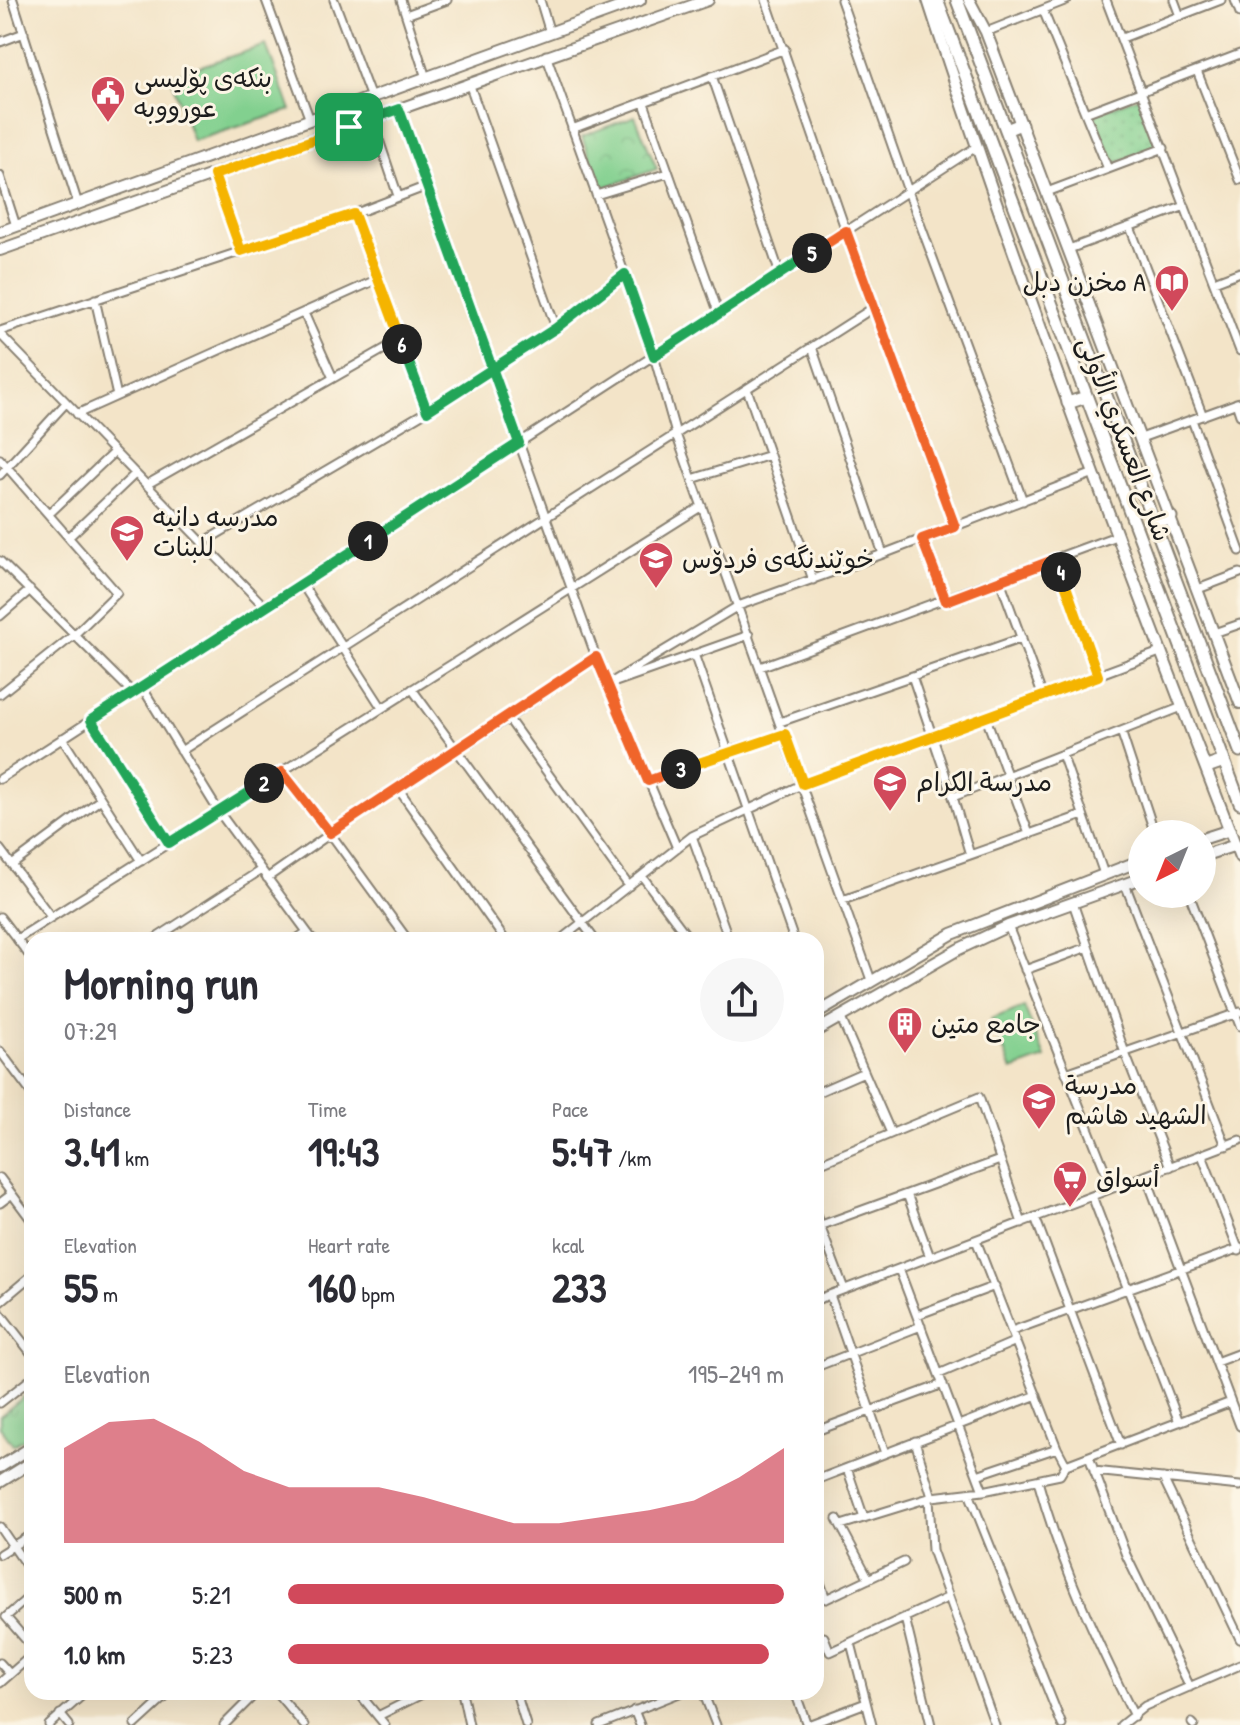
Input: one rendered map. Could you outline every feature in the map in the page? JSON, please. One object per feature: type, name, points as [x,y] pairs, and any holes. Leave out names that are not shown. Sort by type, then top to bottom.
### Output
[{"type":"main road","name":"شارع العسكري الأولى","points":[[957,0],[1240,751]]},
{"type":"main road","name":"شارع العسكري الأولى","points":[[934,1],[1240,803]]},
{"type":"main road","points":[[1006,130],[1021,124]]},
{"type":"main road","points":[[1068,403],[1086,397]]},
{"type":"main road","points":[[1155,523],[1171,517]]},
{"type":"main road","points":[[1207,767],[1224,761]]},
{"type":"street","points":[[13,0],[78,204]]},
{"type":"street","points":[[334,0],[371,98]]},
{"type":"street","points":[[401,0],[426,78]]},
{"type":"street","points":[[406,15],[447,0]]},
{"type":"street","points":[[540,0],[550,33]]},
{"type":"street","points":[[0,232],[640,0]]},
{"type":"street","points":[[0,250],[708,0]]},
{"type":"street","points":[[766,0],[846,231],[955,527]]},
{"type":"street","points":[[841,0],[1023,501]]},
{"type":"street","points":[[969,0],[986,32],[1240,703]]},
{"type":"street","points":[[986,32],[1067,0]]},
{"type":"street","points":[[1106,0],[1237,336],[1240,351]]},
{"type":"street","points":[[1174,0],[1180,16]]},
{"type":"street","points":[[1122,38],[1221,0]]},
{"type":"street","points":[[1235,0],[1240,13]]},
{"type":"street","points":[[268,1],[310,120]]},
{"type":"street","points":[[934,1],[976,147],[1116,536],[1240,857]]},
{"type":"street","points":[[1043,10],[1108,169]]},
{"type":"street","points":[[0,42],[24,33]]},
{"type":"street","points":[[572,129],[785,49]]},
{"type":"street","points":[[1085,113],[1240,54]]},
{"type":"street","points":[[546,55],[654,356],[676,434],[871,980]]},
{"type":"street","points":[[1197,71],[1240,180]]},
{"type":"street","points":[[712,76],[780,274]]},
{"type":"street","points":[[469,83],[556,328]]},
{"type":"street","points":[[644,103],[719,314]]},
{"type":"street","points":[[342,108],[349,127]]},
{"type":"street","points":[[399,109],[596,657],[677,848]]},
{"type":"street","points":[[372,119],[398,196]]},
{"type":"street","points":[[0,779],[976,147]]},
{"type":"street","points":[[1047,192],[1164,148]]},
{"type":"street","points":[[596,195],[668,173]]},
{"type":"street","points":[[214,175],[241,251]]},
{"type":"street","points":[[0,176],[16,226]]},
{"type":"street","points":[[265,607],[0,332],[354,214],[427,186]]},
{"type":"street","points":[[1069,249],[1185,206]]},
{"type":"street","points":[[354,214],[427,411]]},
{"type":"street","points":[[1130,227],[1203,416]]},
{"type":"street","points":[[1214,282],[1240,272]]},
{"type":"street","points":[[202,543],[427,411],[556,328],[625,274]]},
{"type":"street","points":[[77,414],[378,279]]},
{"type":"street","points":[[95,299],[117,396]]},
{"type":"street","points":[[181,751],[876,306]]},
{"type":"street","points":[[304,313],[333,378]]},
{"type":"street","points":[[146,485],[400,340]]},
{"type":"street","points":[[812,347],[883,554]]},
{"type":"street","points":[[747,389],[813,580]]},
{"type":"street","points":[[1141,438],[1238,402],[1240,415]]},
{"type":"street","points":[[0,475],[66,403]]},
{"type":"street","points":[[1192,420],[1240,551]]},
{"type":"street","points":[[50,513],[114,452]]},
{"type":"street","points":[[692,479],[770,455]]},
{"type":"street","points":[[0,459],[117,593],[74,635],[0,694]]},
{"type":"street","points":[[607,685],[738,606],[1094,473]]},
{"type":"street","points":[[70,536],[135,474]]},
{"type":"street","points":[[28,932],[702,506]]},
{"type":"street","points":[[760,667],[1116,536]]},
{"type":"street","points":[[922,539],[946,601]]},
{"type":"street","points":[[1056,559],[1098,676]]},
{"type":"street","points":[[0,561],[133,693]]},
{"type":"street","points":[[1198,589],[1240,573]]},
{"type":"street","points":[[1000,580],[1043,697]]},
{"type":"street","points":[[302,584],[382,708]]},
{"type":"street","points":[[0,616],[30,590]]},
{"type":"street","points":[[1214,633],[1240,624]]},
{"type":"street","points":[[607,685],[749,635]]},
{"type":"street","points":[[780,722],[1022,638]]},
{"type":"street","points":[[570,932],[692,836],[803,784],[1160,652]]},
{"type":"street","points":[[694,654],[791,932]]},
{"type":"street","points":[[267,878],[397,787],[508,718],[596,657]]},
{"type":"street","points":[[912,676],[970,855]]},
{"type":"street","points":[[142,687],[219,812],[307,932]]},
{"type":"street","points":[[412,689],[589,932]]},
{"type":"street","points":[[953,797],[1182,707]]},
{"type":"street","points":[[508,718],[629,886]]},
{"type":"street","points":[[986,718],[1029,834]]},
{"type":"street","points":[[91,720],[169,843]]},
{"type":"street","points":[[1121,731],[1150,820]]},
{"type":"street","points":[[648,781],[728,751],[785,734]]},
{"type":"street","points":[[62,738],[141,861]]},
{"type":"street","points":[[1062,754],[1104,874]]},
{"type":"street","points":[[282,772],[402,932]]},
{"type":"street","points":[[397,787],[499,932]]},
{"type":"street","points":[[12,865],[101,799]]},
{"type":"street","points":[[843,900],[1083,815]]},
{"type":"street","points":[[1216,834],[1230,830]]},
{"type":"street","points":[[692,836],[726,932]]},
{"type":"street","points":[[1216,851],[1236,845]]},
{"type":"street","points":[[0,849],[51,917]]},
{"type":"street","points":[[824,1006],[952,934],[1128,865]]},
{"type":"street","points":[[165,932],[261,870]]},
{"type":"street","points":[[642,876],[684,932]]},
{"type":"street","points":[[824,1026],[959,949],[1008,926],[1128,883]]},
{"type":"street","points":[[1125,884],[1226,1146]]},
{"type":"street","points":[[1073,903],[1125,1053],[1170,1167]]},
{"type":"street","points":[[1195,908],[1238,1013],[1240,1026]]},
{"type":"street","points":[[1,921],[24,948]]},
{"type":"street","points":[[1008,926],[1112,1188]]},
{"type":"street","points":[[17,939],[24,934]]},
{"type":"street","points":[[1025,970],[1088,947]]},
{"type":"street","points":[[1066,1073],[1238,1013]]},
{"type":"street","points":[[840,1016],[891,1133]]},
{"type":"street","points":[[0,1051],[24,1083]]},
{"type":"street","points":[[824,1090],[864,1072]]},
{"type":"street","points":[[824,1162],[979,1097],[1022,1223]]},
{"type":"street","points":[[824,1297],[1240,1140]]},
{"type":"street","points":[[1012,1331],[1239,1250],[1202,1155]]},
{"type":"street","points":[[824,1224],[1000,1160]]},
{"type":"street","points":[[1146,1176],[1240,1426]]},
{"type":"street","points":[[0,1178],[24,1210]]},
{"type":"street","points":[[0,1203],[12,1194]]},
{"type":"street","points":[[907,1194],[930,1257]]},
{"type":"street","points":[[1092,1196],[1179,1422]]},
{"type":"street","points":[[1035,1217],[1121,1445]]},
{"type":"street","points":[[976,1240],[1066,1465]]},
{"type":"street","points":[[824,1241],[844,1289]]},
{"type":"street","points":[[899,1269],[983,1491]]},
{"type":"street","points":[[0,1302],[24,1282]]},
{"type":"street","points":[[917,1315],[995,1286]]},
{"type":"street","points":[[830,1295],[885,1453]]},
{"type":"street","points":[[0,1313],[24,1344]]},
{"type":"street","points":[[824,1364],[921,1326]]},
{"type":"street","points":[[939,1374],[1016,1341]]},
{"type":"street","points":[[1216,1362],[1240,1353]]},
{"type":"street","points":[[0,1403],[24,1384]]},
{"type":"street","points":[[824,1428],[943,1384]]},
{"type":"street","points":[[824,1477],[1037,1395]]},
{"type":"street","points":[[869,1579],[839,1522],[864,1518],[930,1498],[1060,1475],[1066,1465],[1231,1402]]},
{"type":"street","points":[[915,1441],[930,1498],[932,1550],[995,1725]]},
{"type":"street","points":[[977,1475],[1057,1448]]},
{"type":"street","points":[[0,1467],[24,1452]]},
{"type":"street","points":[[1089,1457],[1126,1555],[1190,1687]]},
{"type":"street","points":[[0,1482],[24,1467]]},
{"type":"street","points":[[847,1468],[864,1518]]},
{"type":"street","points":[[1094,1471],[1240,1486]]},
{"type":"street","points":[[1163,1478],[1240,1639]]},
{"type":"street","points":[[1038,1481],[1049,1521],[1090,1623],[1134,1716]]},
{"type":"street","points":[[969,1493],[1062,1725]]},
{"type":"street","points":[[0,1527],[24,1562]]},
{"type":"street","points":[[0,1554],[24,1539]]},
{"type":"street","points":[[824,1594],[826,1599],[904,1562]]},
{"type":"street","points":[[824,1637],[830,1652],[947,1598]]},
{"type":"street","points":[[24,1601],[6,1617],[24,1638]]},
{"type":"street","points":[[905,1618],[931,1725]]},
{"type":"street","points":[[851,1643],[872,1725]]},
{"type":"street","points":[[0,1683],[24,1662]]},
{"type":"street","points":[[0,1663],[10,1674]]},
{"type":"street","points":[[1121,1725],[1145,1706],[1240,1665]]},
{"type":"street","points":[[49,1725],[77,1700]]},
{"type":"street","points":[[135,1725],[162,1700]]},
{"type":"street","points":[[226,1724],[249,1700]]},
{"type":"street","points":[[283,1700],[304,1725]]},
{"type":"street","points":[[365,1700],[385,1725]]},
{"type":"street","points":[[378,1716],[410,1700]]},
{"type":"street","points":[[464,1700],[469,1725]]},
{"type":"street","points":[[518,1700],[524,1724]]},
{"type":"street","points":[[599,1725],[661,1700]]},
{"type":"street","points":[[706,1700],[716,1725]]},
{"type":"street","points":[[798,1700],[805,1723],[866,1703]]},
{"type":"street","points":[[634,1710],[640,1725]]},
{"type":"street","points":[[60,1714],[69,1725]]},
{"type":"green space","points":[[266,45],[291,110],[193,141],[170,76]]},
{"type":"green space","points":[[1140,96],[1158,147],[1113,164],[1094,114]]},
{"type":"green space","points":[[635,116],[657,169],[600,189],[582,136]]},
{"type":"green space","points":[[1024,1006],[1045,1058],[1012,1070],[991,1019]]},
{"type":"green space","points":[[24,1396],[24,1439],[13,1445],[0,1427],[0,1416]]},
{"type":"place","name":"بنکەی پۆلیسی عورووبە","points":[[108,124]]},
{"type":"place","name":"مخزن دبل A","points":[[1172,313]]},
{"type":"place","name":"مدرسه دانيه للبنات","points":[[127,563]]},
{"type":"place","name":"خوێندنگەی فردۆس","points":[[656,590]]},
{"type":"place","name":"مدرسة الكرام","points":[[890,813]]},
{"type":"place","name":"جامع متين","points":[[905,1055]]},
{"type":"place","name":"مدرسة الشهيد هاشم","points":[[1039,1131]]},
{"type":"place","name":"أسواق","points":[[1070,1209]]},
{"type":"route","points":[[349,127],[214,175],[241,251],[354,214],[427,411],[493,369],[556,328],[625,274],[654,356],[846,231],[955,527],[922,539],[946,601],[1056,559],[1098,676],[803,784],[785,734],[728,751],[648,781],[596,657],[330,833],[282,772],[169,843],[91,720],[519,443],[493,369],[399,109],[349,127]]}]
